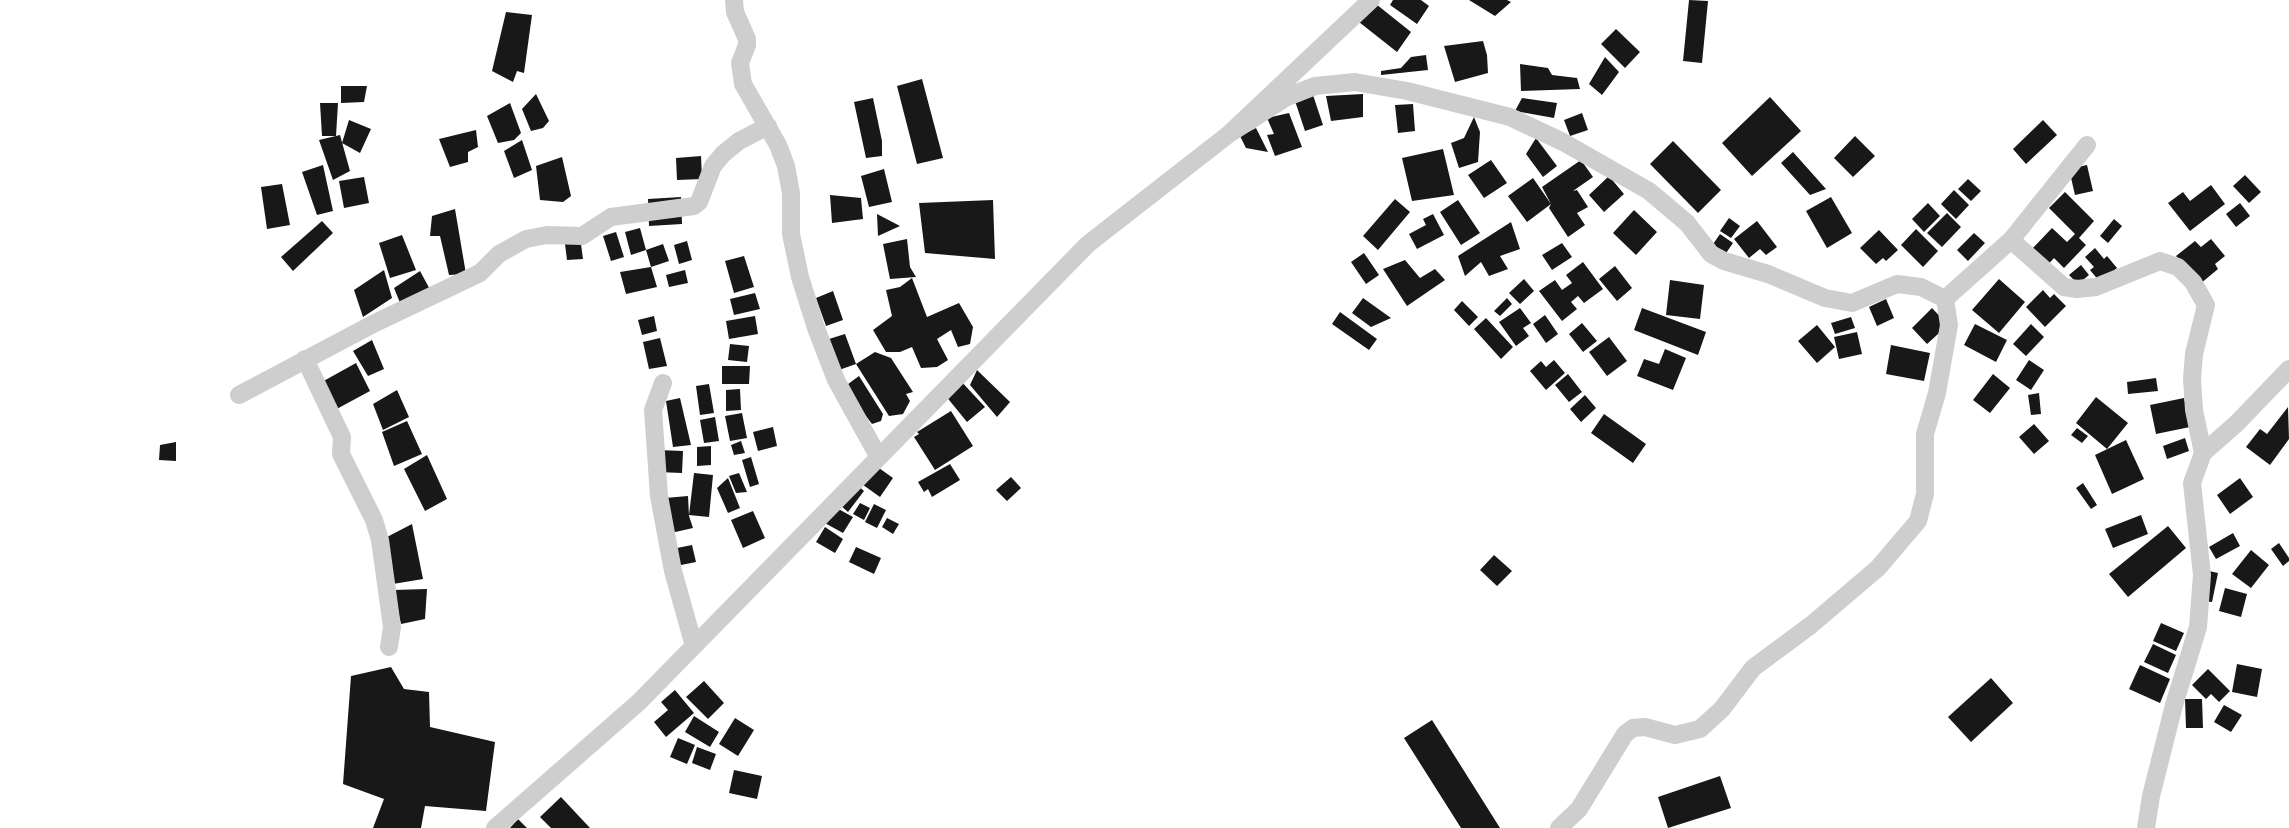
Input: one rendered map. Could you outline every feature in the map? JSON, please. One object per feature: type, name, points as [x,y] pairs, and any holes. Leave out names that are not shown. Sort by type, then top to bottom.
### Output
[{"type":"street","points":[[734,0],[735,12],[747,39],[747,45],[740,63],[740,72],[744,84],[768,126],[786,166],[791,193],[791,234],[800,277],[816,328],[836,380],[878,456]]},
{"type":"street","points":[[495,828],[639,702],[878,456],[1088,244],[1229,134],[1371,0]]},
{"type":"street","points":[[1229,134],[1287,98],[1315,86],[1356,82],[1407,91],[1510,117],[1563,142],[1649,191],[1687,223],[1711,254],[1724,261],[1768,274],[1825,298],[1852,303],[1897,284],[1921,286],[1945,299]]},
{"type":"street","points":[[239,395],[375,323],[480,273],[499,254],[526,239],[547,235],[582,236],[611,218],[694,206],[699,202],[713,166],[723,154],[739,141],[768,126]]},
{"type":"street","points":[[1945,299],[2011,240],[2087,145]]},
{"type":"street","points":[[2011,240],[2064,287],[2077,289],[2096,287],[2160,260],[2178,267],[2194,282],[2206,305],[2194,354],[2192,379],[2194,410],[2203,454]]},
{"type":"street","points":[[1559,828],[1579,809],[1626,734],[1633,728],[1645,727],[1675,735],[1700,729],[1722,709],[1754,668],[1811,625],[1878,568],[1918,521],[1925,494],[1925,434],[1937,393],[1949,325],[1945,299]]},
{"type":"street","points":[[305,359],[342,437],[341,454],[374,520],[380,540],[392,627],[390,647]]},
{"type":"street","points":[[2146,828],[2151,796],[2174,705],[2198,627],[2202,575],[2192,483],[2203,454],[2237,423],[2289,369]]},
{"type":"street","points":[[663,384],[653,410],[659,496],[674,571],[694,646]]},
{"type":"building","points":[[1393,0],[1421,0],[1429,6],[1417,24],[1390,5]]},
{"type":"building","points":[[1469,0],[1507,0],[1511,2],[1495,16]]},
{"type":"building","points":[[1689,0],[1708,1],[1702,63],[1683,61]]},
{"type":"building","points":[[1376,4],[1411,32],[1397,52],[1359,22]]},
{"type":"building","points":[[506,12],[532,15],[524,73],[517,71],[513,82],[492,71]]},
{"type":"building","points":[[1616,29],[1640,52],[1625,68],[1601,44]]},
{"type":"building","points":[[1483,41],[1487,55],[1488,73],[1455,82],[1444,46]]},
{"type":"building","points":[[1426,55],[1428,70],[1381,75],[1381,71],[1401,68],[1411,57]]},
{"type":"building","points":[[1605,57],[1619,72],[1602,95],[1589,84]]},
{"type":"building","points":[[1520,64],[1548,68],[1552,75],[1577,78],[1580,89],[1521,91]]},
{"type":"building","points":[[922,79],[943,158],[917,164],[897,86]]},
{"type":"building","points":[[341,86],[367,86],[364,102],[341,103]]},
{"type":"building","points":[[536,94],[549,121],[543,128],[531,131],[522,109]]},
{"type":"building","points":[[1363,94],[1363,117],[1331,121],[1326,96]]},
{"type":"building","points":[[1313,95],[1323,125],[1305,131],[1295,101]]},
{"type":"building","points":[[1770,97],[1801,131],[1752,176],[1722,143]]},
{"type":"building","points":[[873,98],[882,141],[882,156],[866,158],[854,102]]},
{"type":"building","points":[[1522,98],[1557,103],[1554,118],[1515,111]]},
{"type":"building","points":[[320,103],[338,103],[336,136],[322,136]]},
{"type":"building","points":[[510,103],[521,133],[514,140],[498,143],[487,116]]},
{"type":"building","points":[[1413,104],[1415,131],[1398,133],[1395,105]]},
{"type":"building","points":[[1289,113],[1302,147],[1275,156],[1267,135],[1274,134],[1267,118]]},
{"type":"building","points":[[1582,113],[1588,130],[1570,136],[1564,120]]},
{"type":"building","points":[[1474,117],[1480,132],[1478,162],[1459,168],[1451,143],[1464,138]]},
{"type":"building","points":[[349,120],[371,129],[360,153],[342,143]]},
{"type":"building","points":[[2043,120],[2057,135],[2026,164],[2013,149]]},
{"type":"building","points":[[1256,128],[1268,152],[1246,148],[1240,136]]},
{"type":"building","points":[[476,130],[478,147],[468,152],[468,162],[450,167],[439,139]]},
{"type":"building","points":[[340,135],[350,171],[333,180],[319,140]]},
{"type":"building","points":[[1855,136],[1875,156],[1853,177],[1834,158]]},
{"type":"building","points":[[1536,138],[1557,166],[1543,177],[1526,154]]},
{"type":"building","points":[[522,140],[532,170],[514,178],[504,151]]},
{"type":"building","points":[[1673,141],[1721,190],[1698,213],[1650,164]]},
{"type":"building","points":[[1443,149],[1454,195],[1412,201],[1402,158]]},
{"type":"building","points":[[1793,152],[1826,189],[1810,195],[1781,163]]},
{"type":"building","points":[[701,156],[702,179],[677,180],[676,158]]},
{"type":"building","points":[[562,157],[571,196],[563,202],[540,200],[536,166]]},
{"type":"building","points":[[1491,160],[1507,183],[1484,198],[1468,175]]},
{"type":"building","points":[[1581,160],[1593,177],[1573,191],[1577,190],[1588,207],[1577,213],[1585,225],[1568,237],[1549,208],[1551,204],[1542,187]]},
{"type":"building","points":[[323,165],[333,211],[317,215],[302,172]]},
{"type":"building","points":[[2087,165],[2093,191],[2075,195],[2069,169]]},
{"type":"building","points":[[884,169],[892,202],[869,207],[861,176]]},
{"type":"building","points":[[2245,175],[2261,192],[2249,203],[2233,186]]},
{"type":"building","points":[[1609,176],[1624,194],[1604,212],[1589,195]]},
{"type":"building","points":[[364,177],[369,203],[344,208],[339,181]]},
{"type":"building","points":[[1533,178],[1551,204],[1527,222],[1508,196]]},
{"type":"building","points":[[1968,179],[1981,191],[1971,201],[1958,189]]},
{"type":"building","points":[[282,184],[290,225],[267,229],[261,187]]},
{"type":"building","points":[[2211,185],[2225,204],[2190,231],[2168,203],[2183,192],[2190,201]]},
{"type":"building","points":[[1954,190],[1969,205],[1956,219],[1941,204]]},
{"type":"building","points":[[2065,192],[2094,221],[2079,238],[2086,245],[2064,268],[2054,258],[2045,268],[2032,249],[2052,228],[2067,242],[2075,234],[2049,208]]},
{"type":"building","points":[[830,195],[861,198],[863,219],[832,223]]},
{"type":"building","points":[[681,197],[682,224],[649,226],[648,199]]},
{"type":"building","points":[[1831,197],[1852,233],[1827,248],[1806,211]]},
{"type":"building","points":[[1395,199],[1410,212],[1378,250],[1363,236]]},
{"type":"building","points":[[993,200],[995,259],[925,253],[919,203]]},
{"type":"building","points":[[1458,200],[1480,233],[1461,245],[1440,212]]},
{"type":"building","points":[[1928,203],[1940,216],[1924,232],[1912,219]]},
{"type":"building","points":[[2240,203],[2250,216],[2236,227],[2226,214]]},
{"type":"building","points":[[455,209],[466,274],[449,275],[440,236],[430,236],[432,216]]},
{"type":"building","points":[[1634,210],[1657,232],[1636,255],[1613,233]]},
{"type":"building","points":[[1947,213],[1961,227],[1942,247],[1927,233]]},
{"type":"building","points":[[877,214],[900,226],[878,236]]},
{"type":"building","points":[[1433,214],[1444,235],[1417,249],[1409,234],[1426,225],[1423,219]]},
{"type":"building","points":[[1729,218],[1740,226],[1731,238],[1720,231]]},
{"type":"building","points":[[2114,219],[2122,226],[2108,243],[2100,236]]},
{"type":"building","points":[[322,221],[333,233],[293,271],[281,257]]},
{"type":"building","points":[[1757,221],[1777,247],[1766,255],[1760,249],[1749,258],[1734,239]]},
{"type":"building","points":[[1511,222],[1520,249],[1500,256],[1508,269],[1489,276],[1481,262],[1465,276],[1458,256]]},
{"type":"building","points":[[640,228],[646,250],[631,255],[625,232]]},
{"type":"building","points":[[1916,229],[1938,251],[1923,267],[1901,245]]},
{"type":"building","points":[[1879,230],[1898,250],[1886,261],[1883,258],[1876,264],[1860,248]]},
{"type":"building","points":[[616,232],[624,257],[611,261],[603,236]]},
{"type":"building","points":[[1974,233],[1985,243],[1968,261],[1957,250]]},
{"type":"building","points":[[1720,234],[1733,243],[1724,256],[1711,247]]},
{"type":"building","points":[[402,235],[416,270],[390,278],[379,243]]},
{"type":"building","points":[[907,239],[910,267],[916,277],[890,279],[883,244]]},
{"type":"building","points":[[2211,239],[2225,256],[2215,264],[2218,269],[2200,284],[2176,256],[2195,241],[2201,247]]},
{"type":"building","points":[[687,241],[692,260],[679,264],[674,245]]},
{"type":"building","points":[[1562,243],[1572,257],[1552,270],[1542,255]]},
{"type":"building","points":[[565,244],[581,244],[583,259],[567,260]]},
{"type":"building","points":[[663,244],[669,261],[651,267],[646,250]]},
{"type":"building","points":[[2095,248],[2104,259],[2107,256],[2117,268],[2100,282],[2090,270],[2094,267],[2085,257]]},
{"type":"building","points":[[1364,253],[1379,275],[1366,284],[1351,262]]},
{"type":"building","points":[[744,256],[754,287],[734,293],[725,261]]},
{"type":"building","points":[[1405,260],[1420,278],[1435,269],[1445,280],[1407,306],[1383,269]]},
{"type":"building","points":[[1583,262],[1603,289],[1584,303],[1578,296],[1571,302],[1577,309],[1562,321],[1539,291],[1555,280],[1562,290],[1572,283],[1566,275]]},
{"type":"building","points":[[2081,265],[2089,275],[2078,284],[2069,275]]},
{"type":"building","points":[[1615,266],[1632,288],[1617,301],[1599,279]]},
{"type":"building","points":[[651,267],[657,287],[626,294],[620,272]]},
{"type":"building","points":[[384,270],[392,298],[363,317],[354,290]]},
{"type":"building","points":[[685,270],[688,283],[669,287],[666,275]]},
{"type":"building","points":[[420,271],[433,295],[403,310],[394,288]]},
{"type":"building","points":[[912,278],[927,317],[959,303],[973,327],[970,344],[958,347],[951,330],[937,339],[948,360],[937,367],[921,368],[912,347],[900,352],[886,352],[873,330],[892,316],[886,290],[900,287]]},
{"type":"building","points":[[1524,279],[1534,291],[1520,304],[1509,293]]},
{"type":"building","points":[[1999,279],[2025,302],[1999,333],[1972,310]]},
{"type":"building","points":[[1670,280],[1704,285],[1700,319],[1666,315]]},
{"type":"building","points":[[2043,290],[2050,298],[2054,294],[2066,306],[2045,327],[2026,307]]},
{"type":"building","points":[[833,291],[843,320],[826,326],[816,298]]},
{"type":"building","points":[[755,293],[760,309],[734,315],[730,299]]},
{"type":"building","points":[[1363,298],[1391,318],[1371,327],[1352,313]]},
{"type":"building","points":[[1507,298],[1512,304],[1500,316],[1494,311]]},
{"type":"building","points":[[1886,299],[1894,318],[1877,326],[1869,307]]},
{"type":"building","points":[[1462,301],[1478,317],[1469,326],[1454,310]]},
{"type":"building","points":[[1520,308],[1531,323],[1523,328],[1529,336],[1516,346],[1499,322]]},
{"type":"building","points":[[1642,308],[1706,332],[1698,355],[1634,330]]},
{"type":"building","points":[[1932,308],[1948,325],[1927,344],[1912,328]]},
{"type":"building","points":[[1340,312],[1377,339],[1369,350],[1332,324]]},
{"type":"building","points":[[1545,315],[1558,334],[1546,343],[1533,324]]},
{"type":"building","points":[[654,316],[657,331],[642,335],[638,320]]},
{"type":"building","points":[[755,316],[758,334],[729,339],[726,321]]},
{"type":"building","points":[[1851,317],[1855,328],[1835,334],[1831,323]]},
{"type":"building","points":[[1486,318],[1513,347],[1501,359],[1474,329]]},
{"type":"building","points":[[1582,323],[1597,341],[1583,352],[1569,334]]},
{"type":"building","points":[[1975,324],[2007,340],[1996,362],[1964,345]]},
{"type":"building","points":[[2031,324],[2044,337],[2026,356],[2013,344]]},
{"type":"building","points":[[1817,325],[1835,347],[1817,363],[1798,341]]},
{"type":"building","points":[[1857,332],[1862,354],[1839,359],[1834,337]]},
{"type":"building","points":[[845,334],[856,364],[839,370],[829,339]]},
{"type":"building","points":[[1609,337],[1627,361],[1607,376],[1589,352]]},
{"type":"building","points":[[660,338],[667,366],[649,369],[643,342]]},
{"type":"building","points":[[372,340],[384,369],[368,376],[353,351]]},
{"type":"building","points":[[730,344],[749,346],[747,362],[728,360]]},
{"type":"building","points":[[1891,345],[1930,353],[1924,381],[1886,374]]},
{"type":"building","points":[[1665,349],[1686,358],[1673,390],[1637,376],[1644,359],[1659,364]]},
{"type":"building","points":[[875,352],[891,358],[913,392],[906,394],[910,401],[903,414],[889,416],[856,364]]},
{"type":"building","points":[[1554,360],[1565,373],[1546,390],[1530,371],[1541,361],[1546,367]]},
{"type":"building","points":[[2029,360],[2044,370],[2031,390],[2016,380]]},
{"type":"building","points":[[356,363],[370,391],[333,411],[320,383]]},
{"type":"building","points":[[722,366],[750,366],[749,384],[722,384]]},
{"type":"building","points":[[977,370],[1010,402],[997,417],[970,385]]},
{"type":"building","points":[[1568,374],[1582,392],[1569,402],[1555,385]]},
{"type":"building","points":[[1993,374],[2010,388],[1990,413],[1973,400]]},
{"type":"building","points":[[859,376],[883,414],[881,421],[872,424],[844,387]]},
{"type":"building","points":[[2156,378],[2158,391],[2128,394],[2127,382]]},
{"type":"building","points":[[959,379],[985,407],[967,422],[945,395]]},
{"type":"building","points":[[709,384],[714,413],[700,415],[696,386]]},
{"type":"building","points":[[740,389],[741,410],[726,411],[726,390]]},
{"type":"building","points":[[397,390],[409,417],[383,430],[373,404]]},
{"type":"building","points":[[2039,393],[2041,414],[2031,415],[2028,395]]},
{"type":"building","points":[[1585,395],[1596,408],[1581,422],[1570,409]]},
{"type":"building","points":[[2096,397],[2128,423],[2107,449],[2076,423]]},
{"type":"building","points":[[680,398],[691,445],[673,447],[666,401]]},
{"type":"building","points":[[2184,398],[2190,427],[2156,434],[2150,405]]},
{"type":"building","points":[[2288,407],[2289,439],[2270,465],[2246,447],[2260,429],[2267,434]]},
{"type":"building","points":[[951,411],[973,446],[935,470],[914,437],[919,434],[917,432]]},
{"type":"building","points":[[742,413],[747,438],[730,441],[725,416]]},
{"type":"building","points":[[1604,414],[1646,444],[1633,463],[1591,433]]},
{"type":"building","points":[[715,417],[719,441],[704,443],[700,420]]},
{"type":"building","points":[[407,421],[422,454],[394,466],[382,432]]},
{"type":"building","points":[[2034,424],[2049,441],[2034,454],[2019,437]]},
{"type":"building","points":[[773,427],[777,446],[758,451],[753,432]]},
{"type":"building","points":[[2077,428],[2088,436],[2082,443],[2071,435]]},
{"type":"building","points":[[2185,438],[2189,451],[2167,459],[2163,446]]},
{"type":"building","points":[[2126,440],[2144,479],[2112,494],[2095,455]]},
{"type":"building","points":[[741,441],[745,453],[734,455],[731,445]]},
{"type":"building","points":[[176,442],[176,461],[159,460],[160,445]]},
{"type":"building","points":[[711,446],[711,465],[697,466],[697,447]]},
{"type":"building","points":[[658,450],[683,451],[682,473],[657,472]]},
{"type":"building","points":[[427,455],[447,499],[425,511],[404,469]]},
{"type":"building","points":[[751,457],[759,484],[750,487],[742,460]]},
{"type":"building","points":[[872,463],[893,478],[880,497],[859,482]]},
{"type":"building","points":[[950,464],[960,480],[932,497],[928,489],[924,492],[918,482]]},
{"type":"building","points":[[694,473],[713,475],[709,517],[689,515]]},
{"type":"building","points":[[739,473],[747,492],[736,493],[729,476]]},
{"type":"building","points":[[1011,477],[1021,488],[1007,501],[996,490]]},
{"type":"building","points":[[728,478],[740,508],[728,513],[717,488]]},
{"type":"building","points":[[2240,478],[2253,497],[2230,514],[2217,495]]},
{"type":"building","points":[[2083,483],[2097,505],[2091,509],[2076,488]]},
{"type":"building","points":[[856,484],[864,491],[848,512],[840,505]]},
{"type":"building","points":[[688,496],[689,516],[693,528],[671,533],[665,498]]},
{"type":"building","points":[[860,503],[870,508],[864,520],[853,514]]},
{"type":"building","points":[[874,504],[886,510],[877,528],[865,522]]},
{"type":"building","points":[[833,506],[853,517],[843,533],[823,522]]},
{"type":"building","points":[[753,511],[765,538],[743,548],[731,520]]},
{"type":"building","points":[[2141,515],[2148,534],[2113,548],[2105,529]]},
{"type":"building","points":[[887,518],[899,524],[893,534],[882,527]]},
{"type":"building","points":[[412,524],[423,579],[393,584],[387,537]]},
{"type":"building","points":[[2168,526],[2186,548],[2128,597],[2109,574]]},
{"type":"building","points":[[825,527],[843,539],[835,553],[816,542]]},
{"type":"building","points":[[2233,533],[2240,546],[2216,559],[2209,547]]},
{"type":"building","points":[[2279,543],[2289,558],[2289,561],[2283,566],[2271,549]]},
{"type":"building","points":[[692,545],[696,562],[676,566],[672,549]]},
{"type":"building","points":[[856,547],[881,558],[874,574],[849,562]]},
{"type":"building","points":[[2251,550],[2269,565],[2251,588],[2232,574]]},
{"type":"building","points":[[1494,555],[1512,571],[1497,586],[1480,570]]},
{"type":"building","points":[[2209,571],[2218,573],[2212,602],[2203,601]]},
{"type":"building","points":[[2225,588],[2247,594],[2241,617],[2219,611]]},
{"type":"building","points":[[427,589],[425,619],[401,624],[393,590]]},
{"type":"building","points":[[2161,623],[2184,633],[2176,651],[2153,641]]},
{"type":"building","points":[[2153,644],[2176,655],[2168,673],[2144,662]]},
{"type":"building","points":[[2237,664],[2262,669],[2257,697],[2232,692]]},
{"type":"building","points":[[2140,665],[2170,679],[2160,703],[2129,689]]},
{"type":"building","points":[[391,667],[404,689],[429,692],[430,727],[495,742],[486,811],[425,806],[421,828],[373,828],[384,799],[343,784],[351,676]]},
{"type":"building","points":[[2208,669],[2230,691],[2219,702],[2211,694],[2206,699],[2192,685]]},
{"type":"building","points":[[1991,678],[2013,703],[1971,742],[1948,717]]},
{"type":"building","points":[[704,681],[724,703],[708,719],[686,697]]},
{"type":"building","points":[[675,690],[694,713],[666,737],[654,722],[668,710],[661,702]]},
{"type":"building","points":[[2185,699],[2202,699],[2203,728],[2186,728]]},
{"type":"building","points":[[2224,705],[2242,715],[2231,732],[2214,722]]},
{"type":"building","points":[[694,716],[719,732],[710,747],[685,732]]},
{"type":"building","points":[[735,718],[754,730],[738,756],[719,744]]},
{"type":"building","points":[[1432,720],[1500,828],[1461,828],[1404,738]]},
{"type":"building","points":[[678,738],[695,745],[687,764],[670,757]]},
{"type":"building","points":[[697,747],[716,754],[710,770],[692,763]]},
{"type":"building","points":[[734,770],[762,776],[757,799],[729,793]]},
{"type":"building","points":[[1720,776],[1731,808],[1668,828],[1658,797]]},
{"type":"building","points":[[561,797],[590,828],[551,828],[540,817]]},
{"type":"building","points":[[518,819],[527,828],[510,828]]}]
